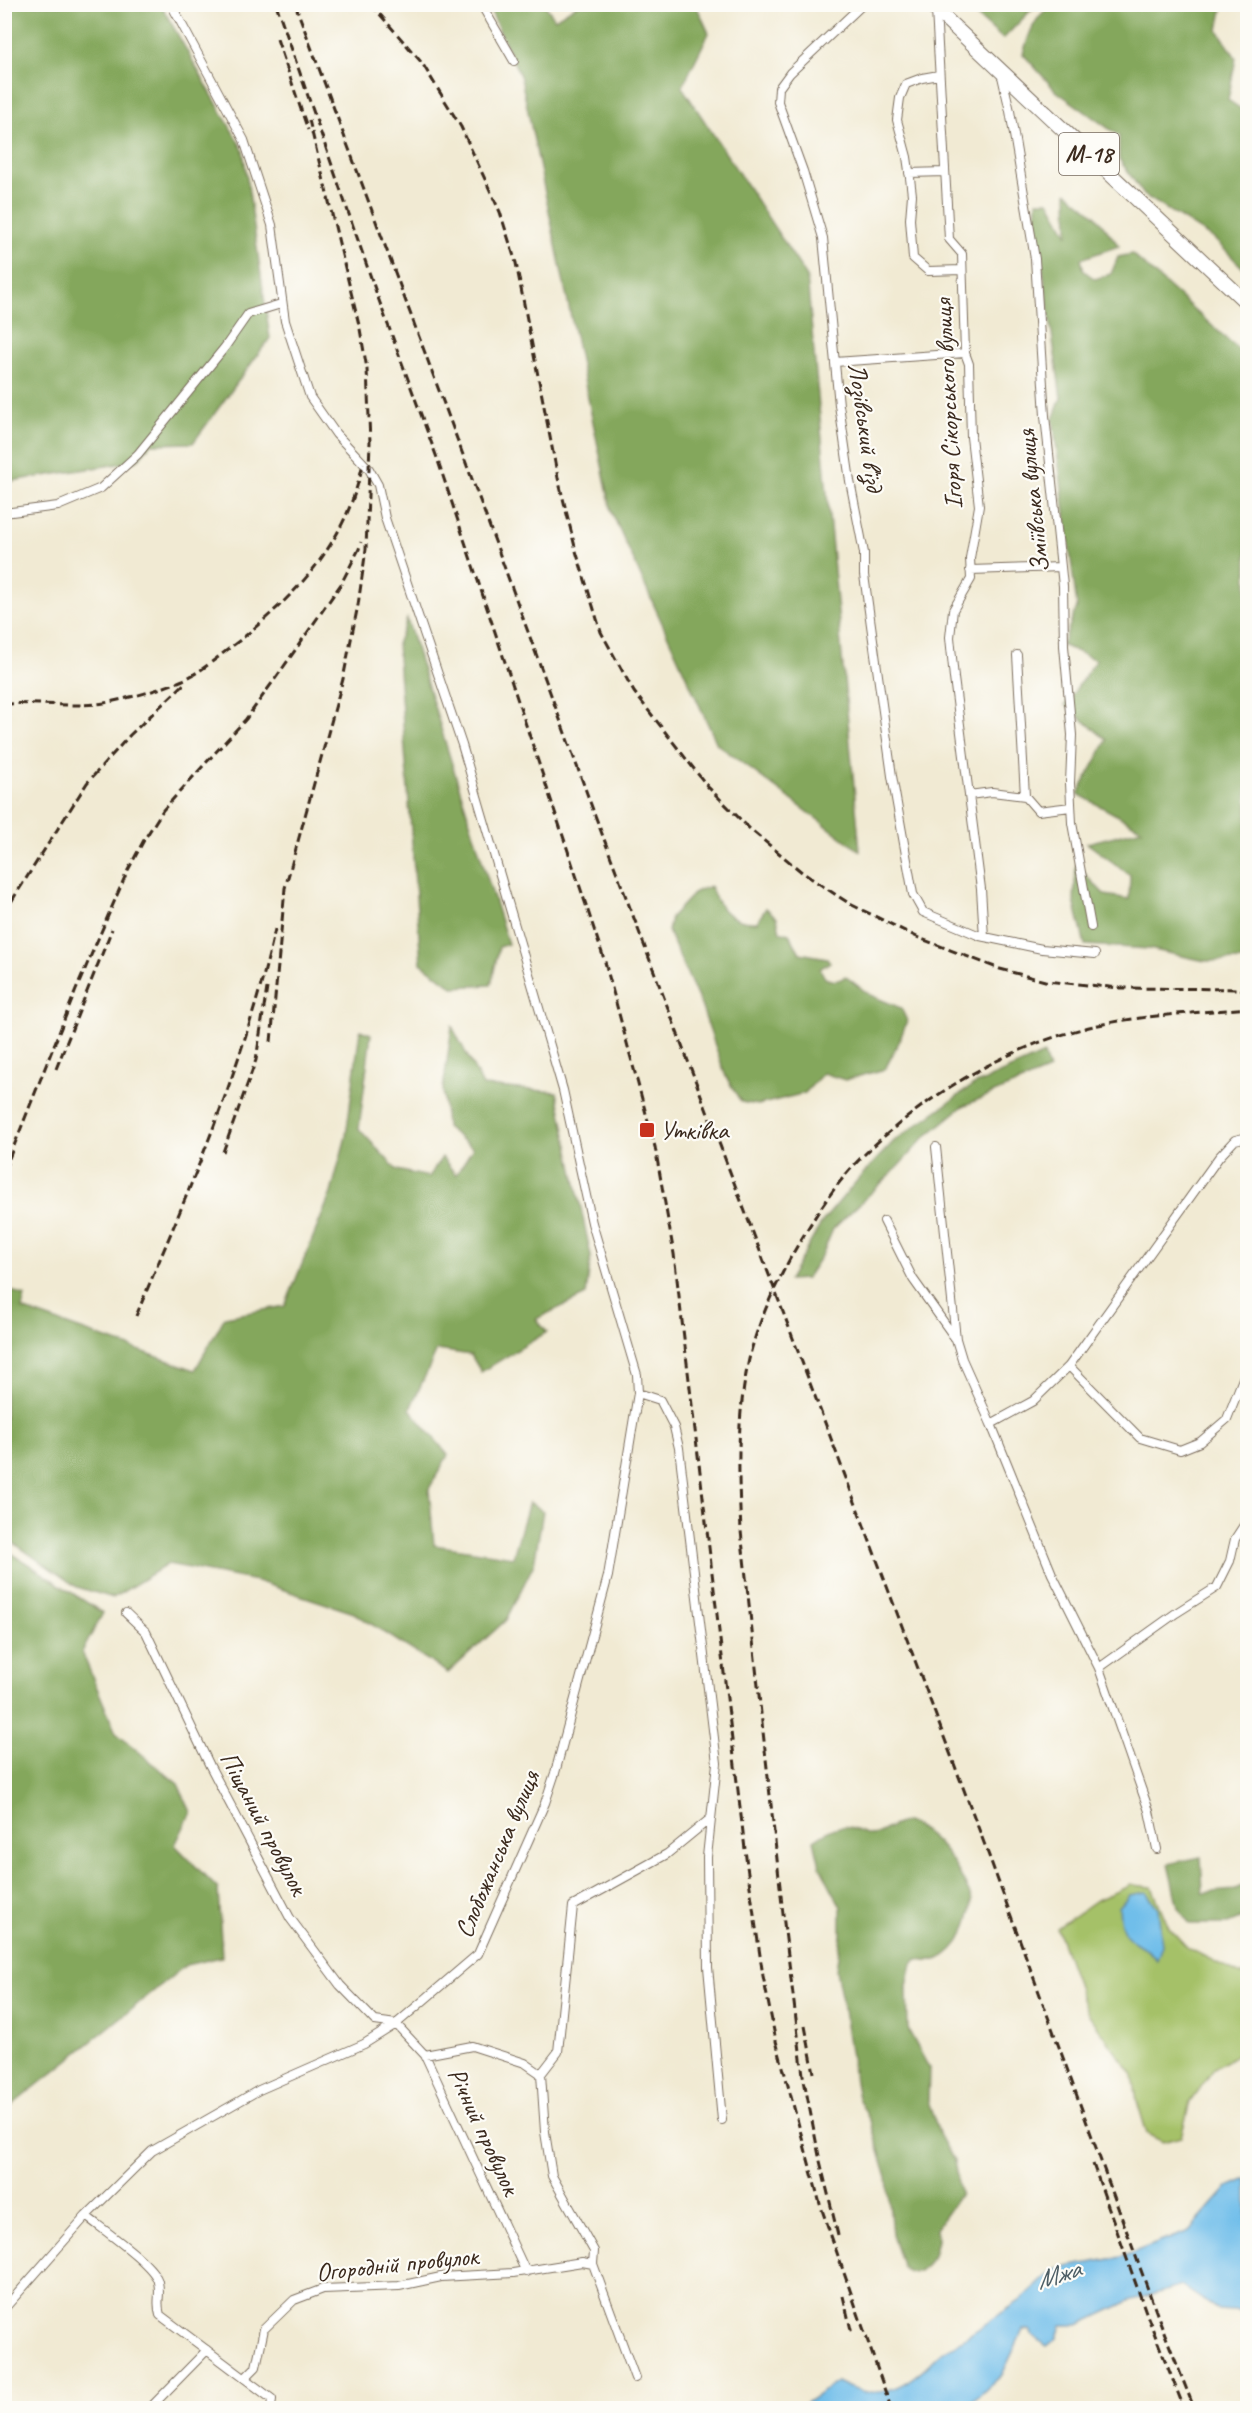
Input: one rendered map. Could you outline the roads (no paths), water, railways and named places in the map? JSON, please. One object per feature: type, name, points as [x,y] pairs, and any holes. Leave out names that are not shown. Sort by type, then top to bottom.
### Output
[{"type":"highway","name":"М-18","points":[[933,7],[1248,304]]},
{"type":"street","name":"Слобожанська вулиця","points":[[4,2308],[86,2216],[152,2151],[259,2090],[364,2044],[396,2024],[478,1954],[545,1803],[608,1576],[638,1393],[637,1375],[592,1223],[563,1090],[462,745],[385,518],[378,485],[363,462],[336,434],[309,397],[281,304],[272,225],[244,140],[171,4]]},
{"type":"street","points":[[482,4],[514,62]]},
{"type":"street","name":"Лозівський в'їзд","points":[[863,4],[790,73],[779,88],[778,102],[803,171],[823,238],[835,362],[849,470],[864,553],[864,575],[891,776],[913,894],[923,912],[984,937]]},
{"type":"street","name":"Ігоря Сікорського вулиця","points":[[933,7],[949,239],[962,254],[965,353],[969,364],[971,437],[979,506],[972,540],[971,579],[952,610],[950,624],[954,678],[981,889],[984,937]]},
{"type":"street","name":"Зміївська вулиця","points":[[1001,72],[1012,121],[1035,259],[1044,416],[1061,567],[1072,735],[1072,823],[1091,927]]},
{"type":"street","points":[[939,75],[906,84],[900,98],[897,120],[912,195],[910,219],[913,258],[928,272],[962,270]]},
{"type":"street","points":[[909,172],[945,172]]},
{"type":"street","points":[[4,513],[58,506],[101,488],[138,453],[225,347],[248,314],[281,304]]},
{"type":"street","points":[[835,362],[965,353]]},
{"type":"street","points":[[970,570],[1061,567]]},
{"type":"street","points":[[1017,655],[1025,796],[1038,811],[1071,807]]},
{"type":"street","points":[[969,795],[992,792],[1025,796]]},
{"type":"street","points":[[984,937],[1042,949],[1095,954]]},
{"type":"street","points":[[991,1424],[1033,1401],[1069,1366],[1218,1157],[1235,1140],[1248,1137]]},
{"type":"street","points":[[936,1147],[956,1339],[962,1359],[1052,1574],[1099,1668],[1149,1811],[1157,1849]]},
{"type":"street","points":[[884,1221],[913,1279],[956,1339]]},
{"type":"street","points":[[1069,1366],[1140,1438],[1180,1450],[1200,1442],[1227,1419],[1248,1366]]},
{"type":"street","points":[[638,1393],[660,1400],[674,1427],[679,1448],[717,1763],[707,1857],[708,1967],[722,2120]]},
{"type":"street","points":[[1099,1668],[1217,1587],[1230,1561],[1235,1539],[1248,1519]]},
{"type":"street","name":"Піщаний провулок","points":[[126,1614],[146,1632],[210,1766],[290,1918],[347,1993],[375,2021],[396,2024]]},
{"type":"street","points":[[635,2378],[593,2264],[594,2251],[552,2176],[545,2132],[542,2074],[558,2052],[573,1906],[667,1854],[711,1818]]},
{"type":"street","points":[[396,2024],[425,2055]]},
{"type":"street","name":"Річний провулок","points":[[526,2272],[425,2055],[472,2046],[525,2062],[542,2074]]},
{"type":"street","points":[[86,2216],[151,2268],[158,2281],[157,2305],[160,2315],[245,2378],[272,2404]]},
{"type":"street","name":"Огородній провулок","points":[[245,2378],[256,2367],[264,2329],[294,2300],[323,2289],[399,2286],[441,2277],[526,2272],[582,2262],[593,2264]]},
{"type":"street","points":[[150,2409],[207,2350]]},
{"type":"water","points":[[1146,1892],[1158,1908],[1162,1945],[1157,1960],[1150,1952],[1127,1936],[1120,1921],[1119,1907],[1129,1895]]},
{"type":"water","name":"Мжа","points":[[1247,2179],[1247,2312],[1218,2310],[1182,2286],[1129,2301],[1079,2325],[1061,2325],[1057,2338],[1047,2346],[1033,2336],[1030,2330],[1023,2330],[1002,2375],[965,2408],[798,2408],[837,2382],[850,2388],[875,2392],[897,2387],[908,2381],[943,2351],[1021,2300],[1055,2269],[1121,2257],[1189,2231],[1228,2187]]},
{"type":"railway","points":[[276,4],[377,295],[437,458],[605,962],[655,1147],[674,1254],[747,1866],[763,1976],[776,2041],[820,2204],[891,2408]]},
{"type":"railway","points":[[295,4],[593,810],[989,1856],[1157,2314],[1194,2408]]},
{"type":"railway","points":[[371,4],[422,63],[461,127],[500,212],[516,263],[558,478],[576,551],[601,632],[634,692],[708,787],[750,829],[803,873],[850,904],[919,938],[1000,969],[1045,981],[1120,988],[1248,989]]},
{"type":"railway","points":[[277,39],[308,130]]},
{"type":"railway","points":[[271,1042],[285,888],[343,679],[358,605],[366,549],[370,442],[367,369],[360,329],[309,120]]},
{"type":"railway","points":[[4,704],[104,703],[164,687],[198,672],[239,641],[282,603],[318,563],[345,517],[363,463]]},
{"type":"railway","points":[[4,1171],[76,990],[127,872],[144,840],[163,810],[246,719],[341,584],[361,542]]},
{"type":"railway","points":[[4,913],[87,783],[130,735],[185,683]]},
{"type":"railway","points":[[56,1069],[112,929]]},
{"type":"railway","points":[[136,1316],[195,1174],[232,1077],[263,979],[275,929]]},
{"type":"railway","points":[[223,1152],[256,1060],[267,988]]},
{"type":"railway","points":[[838,2235],[803,2075],[741,1531],[740,1418],[746,1373],[759,1326],[786,1266],[835,1188],[856,1163],[891,1130],[944,1091],[1001,1059],[1031,1046],[1094,1026],[1131,1019],[1248,1008]]},
{"type":"railway","points":[[805,2026],[814,2073]]},
{"type":"railway","points":[[1093,2164],[1147,2315],[1184,2408]]},
{"type":"railway","points":[[843,2296],[852,2334]]},
{"type":"place","name":"Уткiвка","points":[[647,1130]]}]
